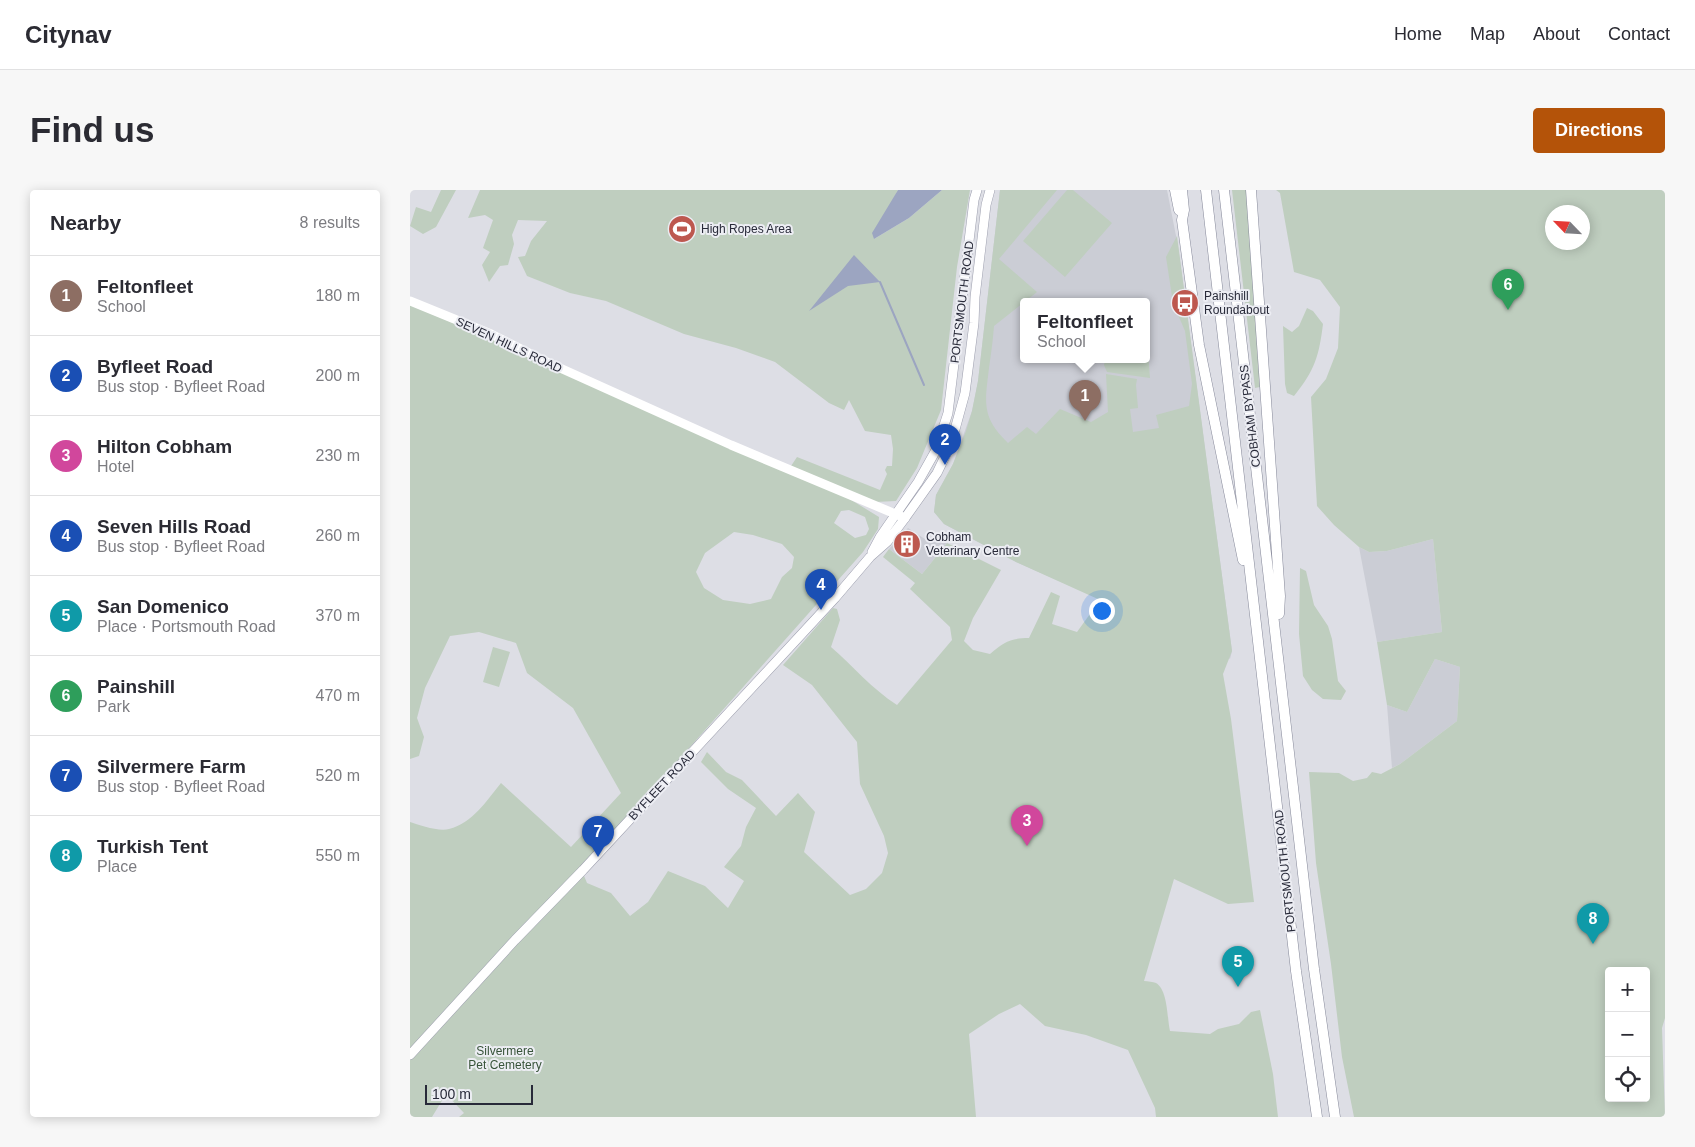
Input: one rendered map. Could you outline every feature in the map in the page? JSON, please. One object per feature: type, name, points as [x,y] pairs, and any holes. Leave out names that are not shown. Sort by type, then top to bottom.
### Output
[{"type":"highway","points":[[1175,190],[1182,220],[1199,345],[1256,624]]},
{"type":"highway","points":[[1182,190],[1184,210],[1182,220]]},
{"type":"highway","name":"COBHAM BYPASS","points":[[1206,190],[1256,624]]},
{"type":"highway","name":"COBHAM BYPASS","points":[[1224,190],[1277,643]]},
{"type":"highway","points":[[1251,190],[1280,596],[1277,643]]},
{"type":"highway","name":"PORTSMOUTH ROAD","points":[[1256,624],[1296,971],[1317,1117]]},
{"type":"highway","name":"PORTSMOUTH ROAD","points":[[1277,643],[1314,969],[1334,1117]]},
{"type":"main road","name":"PORTSMOUTH ROAD","points":[[948,413],[976,190]]},
{"type":"main road","name":"PORTSMOUTH ROAD","points":[[974,323],[976,288],[986,205],[990,190]]},
{"type":"main road","name":"SEVEN HILLS ROAD","points":[[410,301],[491,334],[549,363],[720,440],[883,509],[898,511],[905,518]]},
{"type":"main road","name":"BYFLEET ROAD","points":[[410,1054],[836,598],[870,557],[887,542],[937,473],[954,434],[965,393],[974,323]]},
{"type":"main road","name":"BYFLEET ROAD","points":[[870,557],[880,536],[918,482],[936,450],[948,413]]},
{"type":"shaded area","points":[[1000,190],[1167,190],[1178,246],[1232,651],[1230,659],[1223,653],[1016,562],[944,524],[934,512],[936,495],[953,464],[972,411],[978,381]]},
{"type":"shaded area","points":[[908,528],[928,541],[947,543],[922,574],[889,549]]},
{"type":"shaded area","points":[[1433,539],[1442,632],[1377,642],[1359,547],[1369,552],[1387,551]]},
{"type":"shaded area","points":[[1435,659],[1460,667],[1457,721],[1392,768],[1387,705],[1407,712]]},
{"type":"green space","points":[[441,190],[456,190],[436,227],[423,234],[410,226],[416,207],[431,212]]},
{"type":"green space","points":[[480,190],[898,190],[874,239],[909,218],[942,190],[970,190],[957,267],[941,410],[917,468],[896,501],[875,502],[791,466],[797,457],[880,490],[887,474],[885,470],[887,466],[892,466],[893,449],[891,435],[865,431],[849,400],[844,410],[829,403],[775,362],[736,348],[684,334],[606,301],[570,293],[527,276],[518,257],[525,256],[531,241],[547,221],[518,220],[512,235],[514,244],[508,265],[500,266],[489,282],[482,265],[490,252],[483,248],[493,220],[485,215],[468,218]]},
{"type":"green space","name":"Silvermere Pet Cemetery","points":[[1000,190],[1057,190],[999,259],[1037,292],[1029,298],[1020,298],[1020,305],[994,326],[986,391],[987,409],[993,425],[1008,443],[1027,427],[1036,434],[1060,409],[1091,422],[1108,412],[1106,374],[1137,379],[1138,408],[1130,409],[1133,432],[1159,428],[1156,415],[1189,406],[1192,384],[1185,331],[1173,303],[1166,257],[1177,236],[1232,651],[1223,674],[1231,719],[1254,902],[1228,904],[1174,879],[1144,981],[1156,983],[1163,992],[1170,1031],[1210,1034],[1218,1029],[1239,1024],[1251,1012],[1260,1010],[1273,1074],[1278,1117],[1156,1117],[1155,1108],[1128,1050],[1086,1035],[1045,1026],[1020,1004],[999,1014],[969,1034],[976,1117],[459,1117],[464,1113],[446,1094],[432,1117],[410,1117],[410,822],[440,830],[458,826],[472,817],[501,783],[571,847],[621,793],[573,708],[527,673],[516,643],[479,632],[450,636],[425,688],[417,718],[424,737],[419,756],[410,759],[410,305],[487,337],[696,432],[835,490],[879,517],[878,529],[863,552],[682,756],[645,794],[582,871],[587,883],[611,893],[630,916],[648,902],[668,871],[705,886],[728,908],[744,881],[724,867],[741,846],[746,827],[756,808],[728,789],[701,762],[707,752],[726,772],[742,780],[776,816],[798,793],[815,812],[804,852],[850,895],[866,889],[882,873],[888,853],[884,836],[860,784],[857,742],[812,685],[783,665],[833,608],[837,609],[840,620],[831,647],[871,685],[897,705],[952,640],[950,627],[910,589],[915,583],[883,557],[889,549],[922,574],[947,543],[1001,570],[973,618],[964,641],[973,650],[990,654],[999,646],[1008,642],[1029,638],[1051,592],[1060,596],[1052,624],[1077,632],[1100,600],[1016,562],[944,524],[934,512],[936,495],[953,464],[972,411],[978,381]],"holes":[[[849,510],[865,517],[869,529],[866,535],[855,538],[834,523],[841,511]],[[734,532],[753,535],[782,544],[794,557],[792,568],[782,577],[771,599],[750,604],[723,600],[704,588],[696,572],[705,553]]]},
{"type":"green space","points":[[1067,190],[1073,190],[1112,223],[1065,277],[1023,241]]},
{"type":"green space","points":[[1232,190],[1247,190],[1260,387],[1255,388]]},
{"type":"green space","points":[[1276,190],[1665,190],[1665,1018],[1662,1028],[1665,1117],[1354,1117],[1342,1057],[1316,863],[1309,772],[1339,773],[1353,781],[1367,778],[1372,772],[1381,774],[1400,764],[1457,721],[1460,667],[1435,659],[1407,712],[1387,705],[1377,642],[1442,632],[1433,539],[1387,551],[1369,552],[1359,547],[1334,525],[1317,506],[1311,397],[1326,379],[1338,348],[1340,307],[1320,280],[1294,272],[1280,193]]},
{"type":"green space","points":[[1307,308],[1313,311],[1323,324],[1315,362],[1307,378],[1294,396],[1287,393],[1285,384],[1283,326],[1292,332],[1299,326]]},
{"type":"green space","points":[[1104,363],[1149,363],[1150,378],[1107,372]]},
{"type":"green space","points":[[1300,568],[1306,571],[1314,605],[1328,626],[1332,639],[1338,681],[1346,691],[1341,700],[1323,699],[1312,690],[1303,676],[1299,634]]},
{"type":"green space","points":[[493,647],[510,652],[499,687],[483,682]]},
{"type":"water","points":[[898,190],[942,190],[909,218],[874,239],[872,233]]},
{"type":"water","points":[[854,255],[880,282],[848,286],[809,311]]},
{"type":"waterway","points":[[880,282],[924,385]]},
{"type":"place","name":"High Ropes Area","points":[[682,229]]},
{"type":"place","name":"Painshill Roundabout","points":[[1185,303]]},
{"type":"place","name":"Painshill","points":[[1508,310]]},
{"type":"place","name":"Feltonfleet","points":[[1085,421]]},
{"type":"place","name":"Byfleet Road","points":[[945,465]]},
{"type":"place","name":"Cobham Veterinary Centre","points":[[907,544]]},
{"type":"place","name":"Seven Hills Road","points":[[821,610]]},
{"type":"place","name":"Hilton Cobham","points":[[1027,846]]},
{"type":"place","name":"Silvermere Farm","points":[[598,857]]},
{"type":"place","name":"Turkish Tent","points":[[1593,944]]},
{"type":"place","name":"San Domenico","points":[[1238,987]]}]
